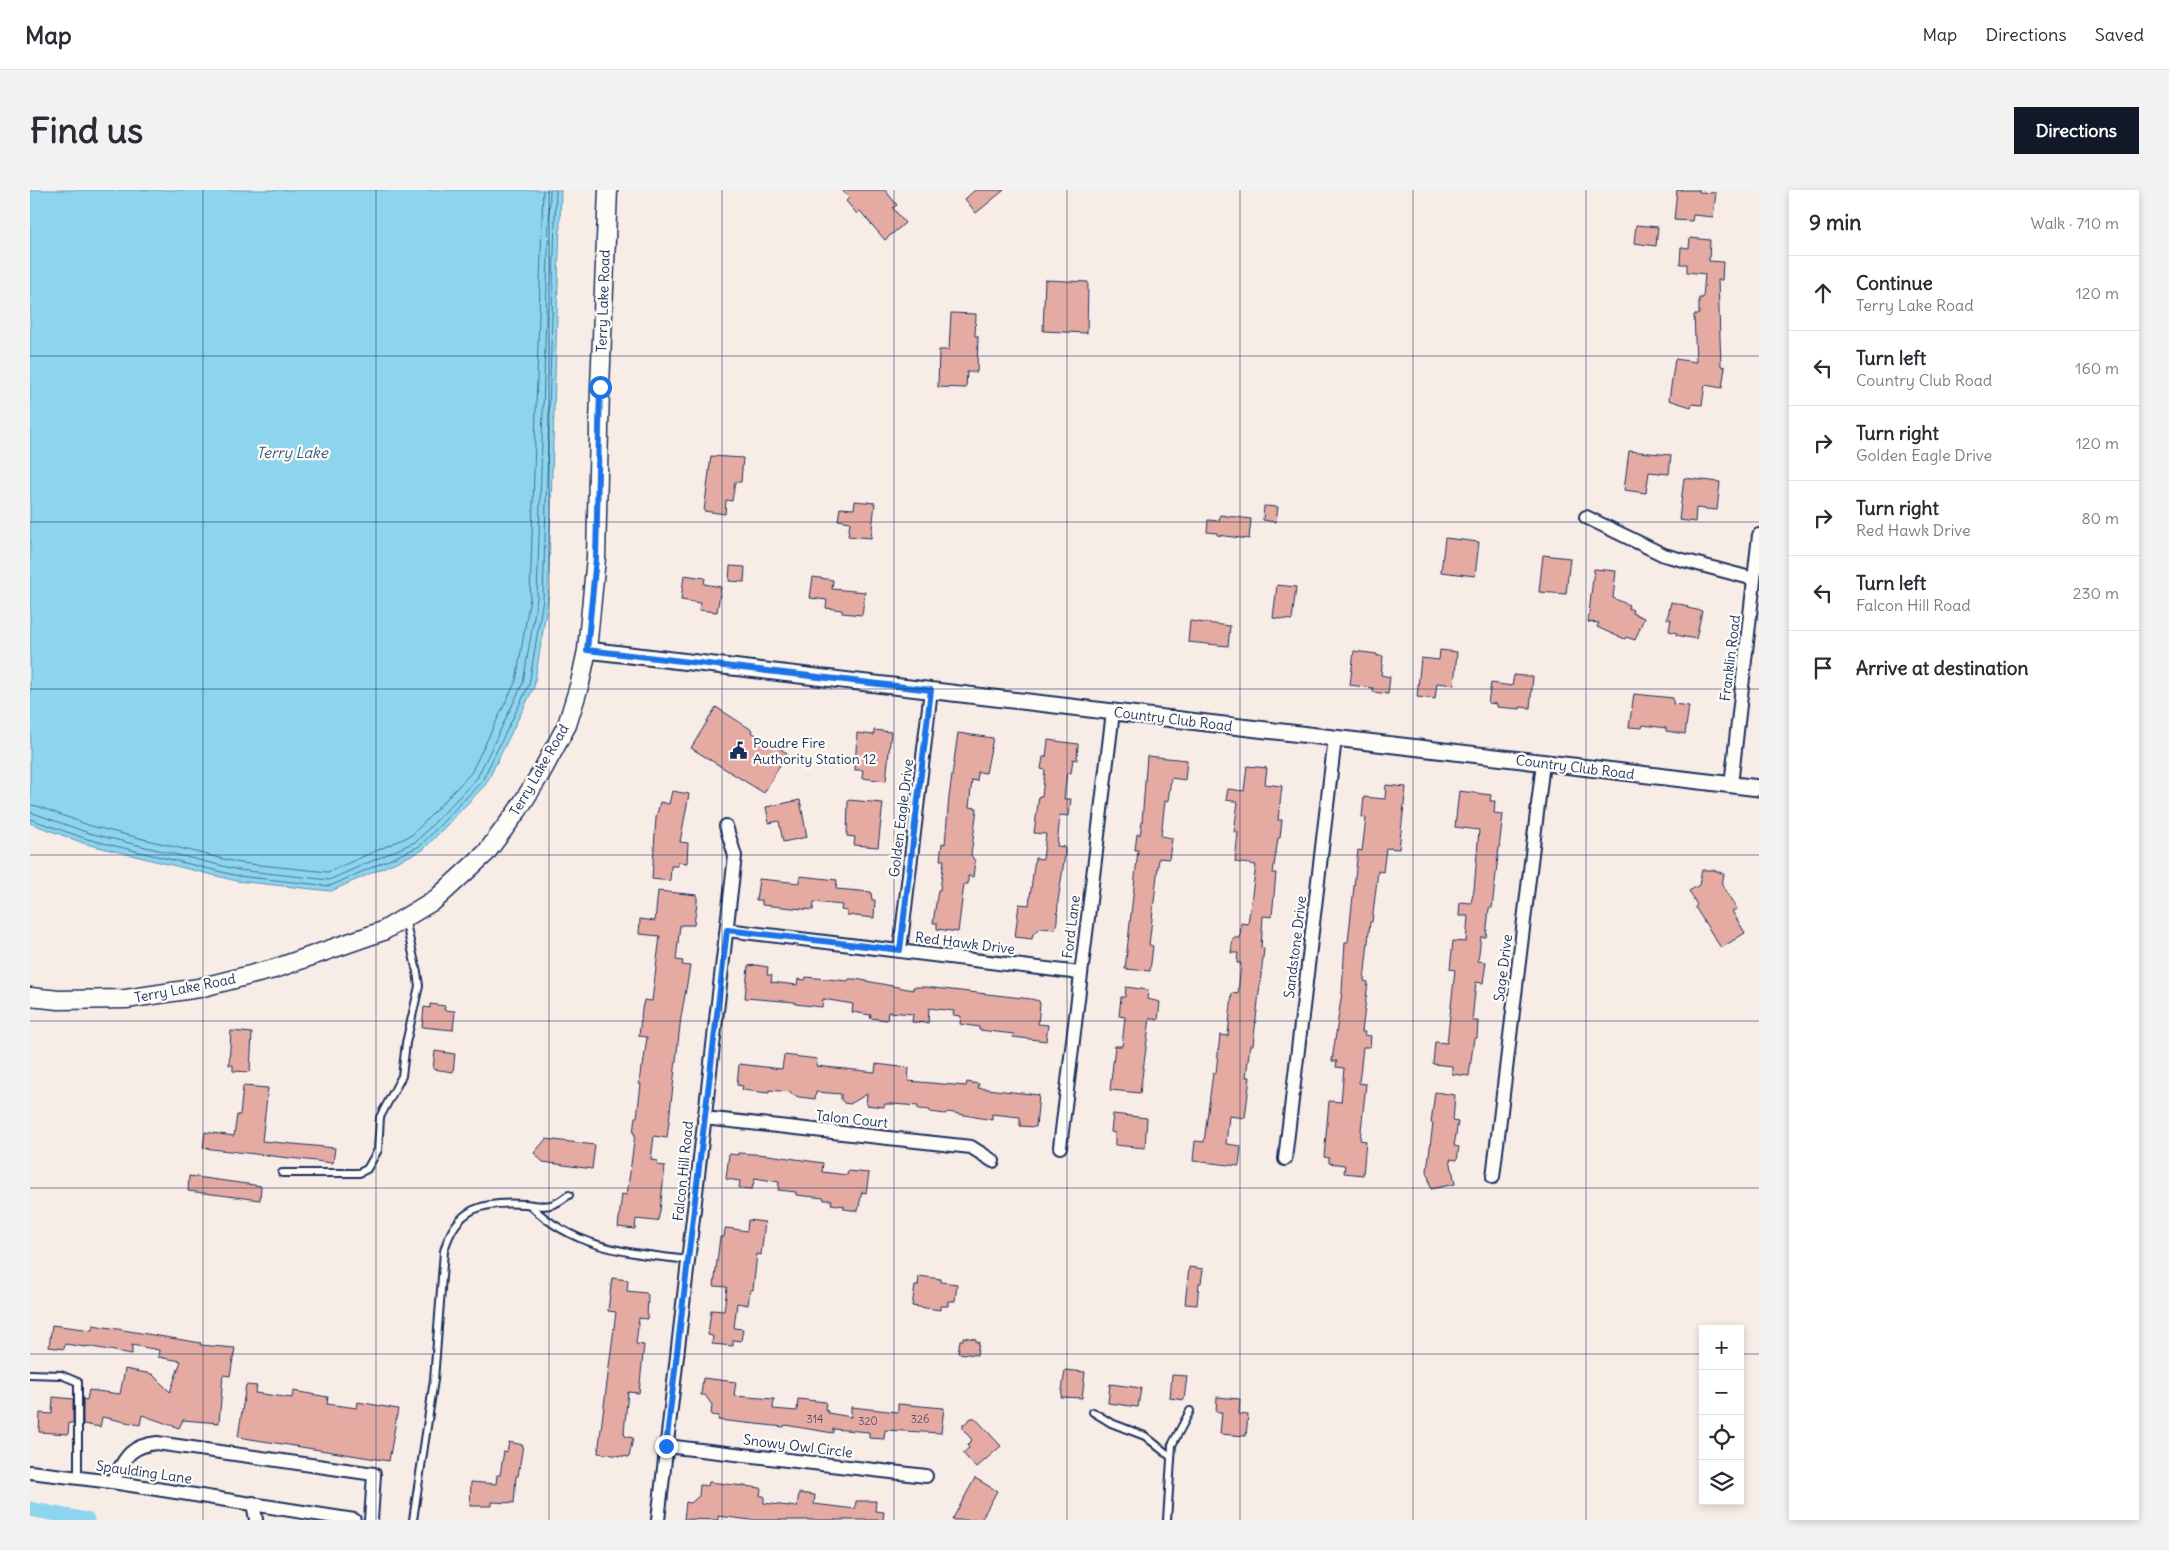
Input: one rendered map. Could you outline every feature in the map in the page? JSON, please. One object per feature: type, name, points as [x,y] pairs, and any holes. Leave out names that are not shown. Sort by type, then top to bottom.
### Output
[{"type":"main road","name":"Terry Lake Road","points":[[30,997],[59,1000],[126,999],[199,988],[274,969],[383,931],[436,899],[486,853],[518,810],[567,725],[580,683],[587,650],[596,558],[600,387],[608,190]]},
{"type":"street","points":[[1586,517],[1664,555],[1754,579]]},
{"type":"street","name":"Franklin Road","points":[[1731,785],[1759,535]]},
{"type":"street","name":"Country Club Road","points":[[587,650],[1759,788]]},
{"type":"street","name":"Golden Eagle Drive","points":[[900,950],[931,690]]},
{"type":"street","name":"Ford Lane","points":[[1060,1147],[1113,712]]},
{"type":"street","name":"Sandstone Drive","points":[[1285,1159],[1335,738]]},
{"type":"street","name":"Sage Drive","points":[[1493,1177],[1542,763]]},
{"type":"street","name":"Falcon Hill Road","points":[[658,1520],[735,856],[726,826]]},
{"type":"street","name":"Red Hawk Drive","points":[[727,930],[1080,973]]},
{"type":"street","name":"Talon Court","points":[[704,1118],[971,1147],[993,1161]]},
{"type":"street","points":[[112,1482],[127,1455],[145,1444],[157,1443],[374,1474],[371,1520]]},
{"type":"street","name":"Snowy Owl Circle","points":[[666,1446],[926,1476]]},
{"type":"street","name":"Spaulding Lane","points":[[30,1472],[112,1482],[354,1520]]},
{"type":"street","points":[[253,1503],[256,1520]]},
{"type":"lane","points":[[282,1172],[359,1173],[367,1169],[378,1150],[380,1118],[402,1076],[406,1043],[418,986],[417,972],[405,918]]},
{"type":"lane","points":[[413,1520],[434,1380],[444,1251],[449,1233],[458,1220],[476,1209],[498,1202],[543,1206],[556,1204],[569,1194]]},
{"type":"lane","points":[[530,1205],[546,1221],[569,1234],[632,1253],[688,1260]]},
{"type":"lane","points":[[30,1374],[61,1374],[78,1382],[78,1478]]},
{"type":"lane","points":[[1167,1520],[1172,1445],[1190,1411]]},
{"type":"lane","points":[[1093,1412],[1111,1424],[1145,1436],[1171,1457]]},
{"type":"water","name":"Terry Lake","points":[[30,190],[561,190],[548,599],[534,687],[486,784],[423,850],[331,891],[237,881],[86,844],[30,823]]},
{"type":"building","points":[[842,190],[885,190],[897,205],[893,208],[905,223],[885,240],[860,211],[857,214],[846,201],[849,198]]},
{"type":"building","points":[[975,190],[1004,190],[976,213],[965,199]]},
{"type":"building","points":[[1677,190],[1699,190],[1699,192],[1716,193],[1713,217],[1693,215],[1692,221],[1674,220]]},
{"type":"building","points":[[1636,225],[1658,227],[1656,246],[1634,243]]},
{"type":"building","points":[[1690,238],[1710,240],[1709,261],[1723,262],[1722,280],[1718,280],[1721,366],[1725,367],[1722,388],[1705,385],[1702,405],[1692,404],[1691,407],[1669,400],[1675,359],[1696,362],[1694,315],[1699,314],[1699,298],[1703,298],[1705,274],[1687,272],[1687,264],[1680,264],[1681,247],[1689,248]]},
{"type":"building","points":[[1045,280],[1088,282],[1087,333],[1043,331]]},
{"type":"building","points":[[951,313],[976,314],[975,336],[978,336],[977,372],[967,372],[966,388],[938,387],[939,350],[949,350]]},
{"type":"building","points":[[1629,451],[1671,455],[1669,474],[1649,472],[1646,493],[1624,490]]},
{"type":"building","points":[[711,456],[743,458],[741,482],[735,482],[732,501],[726,500],[725,514],[704,511]]},
{"type":"building","points":[[1684,478],[1720,482],[1717,510],[1696,508],[1695,522],[1679,520]]},
{"type":"building","points":[[855,501],[875,503],[871,538],[848,536],[850,522],[838,520],[840,508],[854,509]]},
{"type":"building","points":[[1264,506],[1278,507],[1276,522],[1263,520]]},
{"type":"building","points":[[1220,515],[1251,519],[1249,539],[1207,532],[1208,520],[1219,521]]},
{"type":"building","points":[[1445,538],[1479,542],[1475,576],[1441,572]]},
{"type":"building","points":[[1543,555],[1570,558],[1566,594],[1539,592]]},
{"type":"building","points":[[730,566],[745,567],[744,582],[729,581]]},
{"type":"building","points":[[1594,569],[1616,571],[1613,598],[1629,605],[1628,608],[1633,610],[1632,613],[1644,618],[1635,640],[1626,637],[1625,639],[1597,627],[1599,623],[1588,622]]},
{"type":"building","points":[[684,575],[705,578],[704,584],[721,587],[717,612],[699,610],[700,603],[681,600]]},
{"type":"building","points":[[813,577],[833,580],[832,589],[865,592],[862,615],[842,613],[842,610],[826,608],[827,600],[810,598]]},
{"type":"building","points":[[1277,585],[1296,587],[1292,620],[1273,618]]},
{"type":"building","points":[[1671,602],[1702,611],[1696,639],[1676,635],[1677,633],[1669,631],[1671,619],[1667,619]]},
{"type":"building","points":[[1190,621],[1230,626],[1228,646],[1188,642]]},
{"type":"building","points":[[1440,650],[1457,652],[1454,685],[1437,683],[1435,699],[1417,697],[1421,658],[1439,660]]},
{"type":"building","points":[[1354,651],[1383,656],[1381,675],[1390,677],[1388,694],[1373,692],[1373,688],[1350,685]]},
{"type":"building","points":[[1514,675],[1533,677],[1530,708],[1497,707],[1497,704],[1488,703],[1491,683],[1512,686]]},
{"type":"building","points":[[1634,694],[1673,698],[1673,704],[1689,706],[1685,734],[1666,731],[1666,728],[1643,725],[1642,728],[1629,727]]},
{"type":"building","name":"Poudre Fire Authority Station 12","points":[[716,707],[752,730],[751,732],[787,753],[764,793],[691,748]]},
{"type":"building","points":[[874,730],[891,732],[886,781],[862,778],[863,770],[855,770],[857,733],[874,735]]},
{"type":"building","points":[[958,733],[993,738],[986,773],[978,772],[977,781],[972,780],[969,807],[977,808],[971,855],[975,861],[973,877],[968,876],[968,884],[964,884],[958,932],[937,929],[937,923],[933,923],[944,860],[940,860],[942,843],[945,844]]},
{"type":"building","points":[[1048,740],[1078,744],[1077,760],[1073,759],[1071,773],[1067,772],[1064,799],[1071,799],[1069,816],[1060,815],[1057,846],[1065,847],[1065,854],[1057,921],[1055,929],[1040,928],[1033,934],[1032,939],[1015,937],[1019,904],[1029,905],[1035,858],[1043,859],[1046,834],[1034,833],[1039,796],[1042,796],[1045,770],[1041,769],[1043,757],[1046,757]]},
{"type":"building","points":[[1147,756],[1187,760],[1185,780],[1171,778],[1168,801],[1165,801],[1161,836],[1172,838],[1169,859],[1159,858],[1149,945],[1153,946],[1150,971],[1125,969],[1138,850],[1135,850],[1137,834],[1140,835],[1142,822]]},
{"type":"building","points":[[1247,766],[1267,768],[1265,784],[1282,786],[1278,820],[1282,820],[1273,873],[1276,873],[1272,917],[1263,916],[1261,948],[1264,949],[1253,1045],[1250,1045],[1246,1077],[1250,1077],[1245,1118],[1229,1116],[1226,1144],[1241,1146],[1239,1166],[1193,1161],[1195,1141],[1204,1142],[1213,1073],[1216,1073],[1220,1035],[1228,1036],[1232,993],[1238,994],[1241,963],[1237,963],[1238,953],[1231,953],[1233,938],[1240,938],[1241,923],[1248,924],[1256,865],[1235,862],[1238,832],[1234,832],[1238,802],[1226,800],[1228,789],[1244,791]]},
{"type":"building","points":[[1386,785],[1406,787],[1399,849],[1386,848],[1383,872],[1378,871],[1372,922],[1370,922],[1364,981],[1368,982],[1362,1032],[1365,1032],[1364,1035],[1371,1036],[1370,1047],[1363,1047],[1359,1083],[1366,1084],[1360,1140],[1366,1141],[1363,1175],[1344,1173],[1345,1165],[1329,1163],[1329,1158],[1324,1157],[1329,1101],[1341,1102],[1344,1068],[1336,1067],[1337,1061],[1332,1061],[1342,992],[1345,942],[1348,942],[1358,850],[1362,851],[1366,818],[1362,817],[1364,797],[1385,799]]},
{"type":"building","points":[[672,791],[689,794],[680,842],[688,843],[687,863],[678,862],[678,866],[671,866],[670,881],[652,879],[656,818],[660,802],[669,804]]},
{"type":"building","points":[[1459,791],[1491,795],[1490,801],[1495,801],[1494,813],[1503,814],[1492,908],[1489,908],[1486,937],[1481,937],[1478,961],[1486,962],[1483,983],[1476,982],[1472,1021],[1478,1021],[1477,1038],[1474,1038],[1469,1076],[1452,1074],[1452,1066],[1433,1064],[1435,1042],[1447,1043],[1455,970],[1450,969],[1453,941],[1466,942],[1468,916],[1459,916],[1460,902],[1471,903],[1474,890],[1479,830],[1455,827]]},
{"type":"building","points":[[800,800],[807,837],[783,842],[779,821],[769,823],[766,807]]},
{"type":"building","points":[[848,800],[883,803],[878,847],[854,845],[855,837],[847,836]]},
{"type":"building","points":[[1702,870],[1714,870],[1724,874],[1722,885],[1737,909],[1732,911],[1745,933],[1721,948],[1695,907],[1697,905],[1689,891],[1699,885]]},
{"type":"building","points":[[800,876],[837,880],[836,889],[871,892],[872,900],[875,900],[874,918],[847,915],[847,911],[841,910],[842,905],[814,902],[813,910],[762,905],[762,900],[756,900],[759,879],[800,883]]},
{"type":"building","points":[[658,891],[697,895],[697,902],[694,925],[680,925],[676,960],[683,961],[682,965],[690,966],[681,1017],[667,1138],[654,1136],[651,1160],[658,1161],[657,1165],[665,1166],[660,1211],[658,1220],[655,1221],[636,1219],[635,1229],[618,1227],[622,1194],[627,1195],[635,1134],[633,1133],[635,1117],[637,1117],[641,1084],[639,1084],[641,1067],[643,1067],[647,1037],[639,1036],[642,1009],[644,1000],[652,1001],[660,936],[639,934],[640,919],[655,921]]},
{"type":"building","points":[[748,966],[768,967],[767,975],[772,975],[771,982],[797,985],[798,979],[805,980],[806,977],[848,981],[849,979],[856,979],[913,990],[913,987],[925,987],[1039,1001],[1038,1024],[1048,1025],[1046,1041],[1013,1037],[1014,1034],[979,1030],[979,1027],[960,1024],[961,1016],[953,1015],[954,1011],[929,1008],[928,1023],[912,1022],[913,1014],[888,1012],[887,1020],[870,1018],[871,1015],[852,1012],[853,1004],[823,999],[822,1007],[795,1004],[795,1002],[745,998]]},
{"type":"building","points":[[1126,987],[1148,990],[1147,999],[1160,1002],[1158,1020],[1150,1018],[1140,1093],[1110,1090],[1115,1046],[1122,1046],[1125,1017],[1119,1016],[1121,997],[1125,997]]},
{"type":"building","points":[[430,1004],[445,1006],[444,1010],[455,1011],[453,1030],[422,1027],[424,1007],[430,1008]]},
{"type":"building","points":[[231,1031],[252,1033],[250,1072],[233,1071],[233,1065],[229,1065]]},
{"type":"building","points":[[435,1051],[455,1054],[453,1072],[433,1069]]},
{"type":"building","points":[[784,1055],[817,1059],[816,1066],[875,1072],[876,1064],[909,1068],[908,1081],[966,1086],[967,1082],[979,1084],[978,1088],[1039,1095],[1036,1127],[1020,1126],[1020,1117],[992,1114],[992,1120],[948,1112],[945,1114],[930,1112],[930,1110],[918,1109],[918,1106],[885,1104],[884,1107],[866,1105],[867,1094],[850,1104],[844,1103],[841,1099],[841,1094],[816,1092],[815,1099],[799,1097],[791,1094],[791,1092],[769,1090],[769,1093],[742,1090],[743,1086],[737,1085],[739,1064],[782,1069]]},
{"type":"building","points":[[243,1086],[268,1088],[262,1141],[335,1148],[333,1163],[203,1148],[205,1132],[234,1136],[237,1115],[240,1115]]},
{"type":"building","points":[[1435,1092],[1455,1095],[1453,1121],[1458,1122],[1454,1146],[1459,1147],[1457,1160],[1450,1159],[1455,1184],[1431,1189],[1427,1171]]},
{"type":"building","points":[[1113,1114],[1147,1118],[1145,1148],[1115,1145],[1115,1133],[1111,1132]]},
{"type":"building","points":[[546,1139],[595,1145],[592,1169],[543,1162],[534,1153]]},
{"type":"building","points":[[738,1153],[768,1155],[823,1163],[822,1172],[847,1175],[848,1171],[869,1173],[866,1193],[862,1192],[858,1211],[844,1209],[844,1206],[831,1204],[832,1200],[796,1195],[796,1192],[778,1190],[779,1182],[755,1178],[752,1189],[739,1188],[740,1181],[726,1179],[729,1154],[738,1155]]},
{"type":"building","points":[[189,1176],[261,1186],[260,1200],[188,1191]]},
{"type":"building","points":[[748,1220],[765,1222],[761,1255],[757,1254],[753,1290],[750,1290],[748,1305],[737,1303],[734,1328],[743,1329],[741,1341],[733,1340],[733,1346],[712,1344],[713,1336],[708,1335],[711,1310],[724,1311],[727,1287],[714,1286],[720,1237],[724,1237],[725,1229],[727,1228],[747,1231]]},
{"type":"building","points":[[1189,1267],[1203,1269],[1201,1283],[1199,1283],[1197,1305],[1185,1304]]},
{"type":"building","points":[[919,1276],[941,1279],[941,1282],[957,1284],[955,1301],[948,1301],[948,1306],[940,1306],[940,1310],[912,1306],[915,1286],[918,1286]]},
{"type":"building","points":[[612,1278],[628,1280],[627,1291],[646,1293],[648,1295],[647,1319],[639,1318],[636,1344],[644,1345],[639,1393],[628,1392],[624,1432],[625,1436],[633,1438],[629,1457],[598,1453],[616,1312],[608,1311]]},
{"type":"building","points":[[52,1325],[92,1330],[93,1325],[201,1343],[200,1345],[235,1348],[230,1376],[223,1375],[219,1423],[183,1420],[179,1428],[142,1415],[140,1425],[102,1417],[100,1427],[83,1424],[83,1399],[87,1400],[89,1390],[120,1394],[125,1369],[152,1374],[170,1392],[181,1361],[158,1357],[159,1350],[132,1345],[132,1354],[65,1344],[64,1349],[49,1347]]},
{"type":"building","points":[[963,1337],[976,1339],[976,1342],[979,1342],[977,1355],[958,1353],[960,1340],[963,1340]]},
{"type":"building","points":[[1065,1370],[1085,1372],[1082,1398],[1061,1397]]},
{"type":"building","points":[[1172,1375],[1187,1376],[1184,1400],[1170,1398]]},
{"type":"building","points":[[703,1378],[736,1382],[734,1396],[774,1399],[773,1409],[797,1411],[798,1399],[826,1402],[825,1410],[828,1413],[851,1417],[851,1407],[898,1412],[898,1404],[944,1408],[941,1433],[885,1430],[884,1439],[869,1438],[869,1432],[833,1429],[833,1433],[785,1425],[784,1427],[718,1420],[719,1416],[711,1415],[712,1405],[705,1395],[701,1395]]},
{"type":"building","points":[[1110,1384],[1141,1388],[1138,1407],[1108,1403]]},
{"type":"building","points":[[246,1385],[257,1386],[255,1393],[292,1398],[293,1391],[328,1397],[327,1404],[357,1408],[358,1402],[398,1409],[389,1461],[238,1437]]},
{"type":"building","points":[[53,1397],[73,1399],[73,1423],[69,1423],[68,1434],[39,1432],[40,1413],[52,1414]]},
{"type":"building","points":[[1217,1397],[1240,1399],[1239,1414],[1248,1415],[1246,1436],[1220,1434],[1222,1412],[1216,1412]]},
{"type":"building","points":[[971,1418],[975,1418],[1001,1446],[976,1468],[963,1453],[969,1448],[967,1445],[972,1440],[963,1429],[963,1425]]},
{"type":"building","points":[[509,1442],[523,1445],[518,1476],[516,1476],[514,1503],[492,1502],[492,1506],[470,1506],[471,1482],[496,1484],[497,1475],[500,1475],[504,1451],[507,1452]]},
{"type":"building","points":[[975,1478],[997,1491],[981,1520],[952,1520]]},
{"type":"building","points":[[709,1482],[761,1488],[760,1496],[764,1496],[764,1503],[797,1507],[799,1493],[815,1495],[814,1504],[855,1509],[856,1501],[876,1501],[875,1511],[884,1512],[883,1520],[751,1520],[718,1516],[718,1520],[684,1519],[686,1502],[691,1503],[699,1496],[700,1485],[708,1486]]},
{"type":"waterway","points":[[30,1509],[87,1520]]},
{"type":"place","name":"Poudre Fire Authority Station 12","points":[[739,751]]},
{"type":"route","points":[[600,387],[596,558],[587,650],[931,690],[900,950],[727,930],[666,1446]]}]
